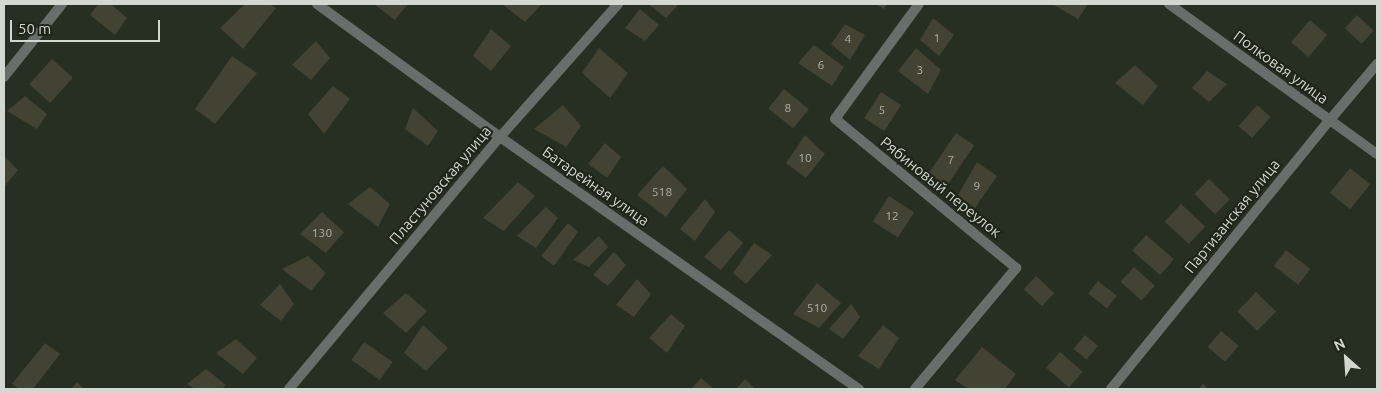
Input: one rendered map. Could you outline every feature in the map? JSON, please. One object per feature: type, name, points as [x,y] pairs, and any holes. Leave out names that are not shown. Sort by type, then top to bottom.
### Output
[{"type":"street","points":[[4,77],[62,4]]},
{"type":"street","name":"Батарейная улица","points":[[317,4],[500,136],[860,389]]},
{"type":"street","name":"Пластуновская улица","points":[[289,389],[500,136],[618,4]]},
{"type":"street","name":"Рябиновый переулок","points":[[915,389],[1016,268],[835,119],[919,4]]},
{"type":"street","name":"Полковая улица","points":[[1169,4],[1377,154]]},
{"type":"street","name":"Партизанская улица","points":[[1111,389],[1329,120],[1377,64]]},
{"type":"building","points":[[98,4],[111,4],[127,18],[115,35],[90,15]]},
{"type":"building","points":[[245,4],[270,4],[276,8],[243,49],[220,28]]},
{"type":"building","points":[[376,4],[408,4],[395,20]]},
{"type":"building","points":[[502,4],[542,4],[525,22]]},
{"type":"building","points":[[648,4],[677,4],[678,5],[666,18]]},
{"type":"building","points":[[876,4],[887,4],[884,9]]},
{"type":"building","points":[[1055,4],[1088,4],[1078,19]]},
{"type":"building","points":[[640,9],[659,25],[645,41],[625,28]]},
{"type":"building","points":[[1357,15],[1374,31],[1362,44],[1345,28]]},
{"type":"building","points":[[933,18],[954,35],[939,56],[920,40]]},
{"type":"building","points":[[1310,20],[1327,35],[1308,57],[1291,42]]},
{"type":"building","points":[[845,24],[865,35],[850,60],[831,44]]},
{"type":"building","points":[[491,29],[511,46],[491,71],[473,56]]},
{"type":"building","points":[[316,41],[330,58],[311,80],[292,65]]},
{"type":"building","points":[[814,45],[844,67],[832,86],[798,63]]},
{"type":"building","points":[[599,48],[628,73],[610,98],[582,73]]},
{"type":"building","points":[[916,48],[941,70],[928,94],[898,71]]},
{"type":"building","points":[[232,56],[257,73],[215,124],[195,109]]},
{"type":"building","points":[[52,59],[73,78],[50,103],[29,84]]},
{"type":"building","points":[[1135,65],[1158,86],[1143,105],[1115,83]]},
{"type":"building","points":[[1207,71],[1227,84],[1209,102],[1192,88]]},
{"type":"building","points":[[333,86],[350,99],[324,134],[308,114]]},
{"type":"building","points":[[784,89],[809,109],[793,129],[768,108]]},
{"type":"building","points":[[881,92],[901,105],[884,131],[864,118]]},
{"type":"building","points":[[25,96],[47,114],[37,129],[7,111]]},
{"type":"building","points":[[563,105],[581,126],[566,147],[534,129]]},
{"type":"building","points":[[1257,105],[1271,117],[1252,138],[1239,126]]},
{"type":"building","points":[[413,108],[438,131],[428,146],[405,129]]},
{"type":"building","points":[[956,133],[974,145],[947,186],[929,174]]},
{"type":"building","points":[[805,135],[825,154],[806,178],[786,163]]},
{"type":"building","points":[[605,143],[621,157],[607,178],[588,164]]},
{"type":"building","points":[[4,156],[18,170],[4,187]]},
{"type":"building","points":[[977,162],[997,176],[975,208],[958,195]]},
{"type":"building","points":[[663,166],[687,189],[666,217],[637,195]]},
{"type":"building","points":[[1350,168],[1370,184],[1350,209],[1330,193]]},
{"type":"building","points":[[1209,179],[1230,199],[1215,214],[1194,194]]},
{"type":"building","points":[[518,182],[535,196],[504,231],[483,218]]},
{"type":"building","points":[[370,187],[390,204],[378,227],[348,204]]},
{"type":"building","points":[[889,196],[914,212],[898,237],[873,221]]},
{"type":"building","points":[[705,199],[715,212],[695,241],[680,229]]},
{"type":"building","points":[[1181,204],[1205,227],[1189,244],[1165,222]]},
{"type":"building","points":[[546,207],[558,218],[536,248],[517,236]]},
{"type":"building","points":[[322,212],[344,232],[326,253],[300,234]]},
{"type":"building","points":[[568,223],[578,232],[554,266],[541,256]]},
{"type":"building","points":[[729,230],[743,243],[721,270],[704,257]]},
{"type":"building","points":[[1146,235],[1174,259],[1160,275],[1132,251]]},
{"type":"building","points":[[599,236],[608,247],[589,267],[573,260]]},
{"type":"building","points":[[754,243],[772,255],[746,284],[733,273]]},
{"type":"building","points":[[1286,250],[1310,269],[1298,285],[1274,266]]},
{"type":"building","points":[[614,252],[626,265],[608,286],[593,275]]},
{"type":"building","points":[[308,256],[326,273],[311,291],[282,269]]},
{"type":"building","points":[[1134,267],[1155,286],[1141,301],[1121,282]]},
{"type":"building","points":[[1036,276],[1054,293],[1042,306],[1024,289]]},
{"type":"building","points":[[637,279],[651,294],[634,317],[616,305]]},
{"type":"building","points":[[1098,281],[1117,296],[1107,308],[1088,294]]},
{"type":"building","points":[[817,283],[841,303],[819,328],[793,314]]},
{"type":"building","points":[[280,284],[294,304],[281,321],[260,305]]},
{"type":"building","points":[[1256,292],[1276,311],[1257,331],[1237,311]]},
{"type":"building","points":[[406,293],[427,311],[406,333],[383,313]]},
{"type":"building","points":[[851,304],[860,317],[843,339],[829,329]]},
{"type":"building","points":[[671,314],[685,326],[667,353],[649,338]]},
{"type":"building","points":[[423,325],[448,348],[426,371],[404,353]]},
{"type":"building","points":[[883,325],[899,338],[879,369],[858,356]]},
{"type":"building","points":[[1221,331],[1239,346],[1225,362],[1208,347]]},
{"type":"building","points":[[1085,335],[1098,346],[1086,360],[1073,349]]},
{"type":"building","points":[[236,339],[257,358],[243,374],[216,353]]},
{"type":"building","points":[[364,342],[393,362],[380,380],[351,360]]},
{"type":"building","points":[[45,343],[60,354],[33,389],[19,389],[12,384]]},
{"type":"building","points":[[982,347],[1016,374],[1005,389],[968,389],[955,380]]},
{"type":"building","points":[[1060,352],[1083,372],[1069,388],[1046,368]]},
{"type":"building","points":[[206,369],[226,385],[222,389],[195,389],[187,384]]},
{"type":"building","points":[[701,378],[714,389],[691,389]]},
{"type":"building","points":[[745,379],[755,389],[736,389]]},
{"type":"building","points":[[77,382],[84,389],[71,389]]},
{"type":"building","points":[[1203,384],[1208,389],[1198,389]]}]
